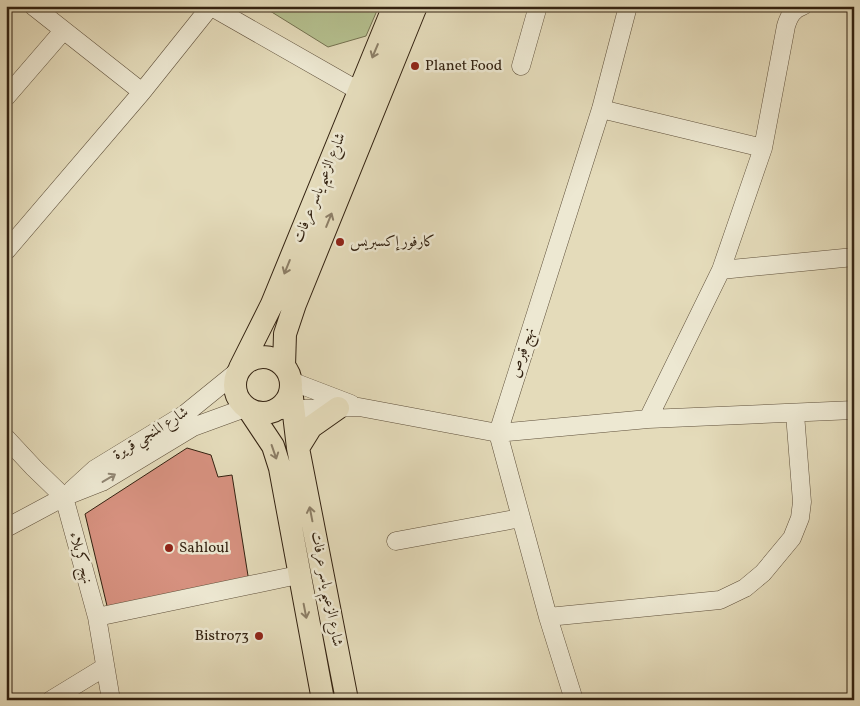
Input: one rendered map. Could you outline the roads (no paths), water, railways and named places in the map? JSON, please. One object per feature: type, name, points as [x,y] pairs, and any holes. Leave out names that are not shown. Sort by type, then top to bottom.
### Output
[{"type":"main road","name":"شارع الزعيم ياسر عرفات","points":[[239,369],[272,304],[394,6]]},
{"type":"main road","name":"شارع الزعيم ياسر عرفات","points":[[347,700],[287,391],[285,334],[295,304],[416,6]]},
{"type":"main road","points":[[262,356],[270,357],[287,391],[268,413],[258,413],[247,409],[236,395],[234,387],[239,369],[253,358],[262,356]]},
{"type":"main road","points":[[298,448],[311,427],[348,408]]},
{"type":"main road","name":"شارع الزعيم ياسر عرفات","points":[[247,409],[273,446],[277,461],[323,700]]},
{"type":"street","points":[[33,6],[142,92]]},
{"type":"street","points":[[6,250],[142,92],[210,6],[359,91]]},
{"type":"street","points":[[521,66],[538,6]]},
{"type":"street","name":"نهج قبرص","points":[[498,433],[601,109],[628,6]]},
{"type":"street","points":[[648,420],[721,270],[763,148],[789,16],[796,8],[803,6]]},
{"type":"street","points":[[6,97],[63,31]]},
{"type":"street","points":[[601,109],[763,148]]},
{"type":"street","points":[[721,270],[854,257]]},
{"type":"street","name":"شارع المنجي قريرة","points":[[64,497],[95,469],[185,414],[239,369]]},
{"type":"street","points":[[287,391],[348,408],[498,433],[648,420],[854,410]]},
{"type":"street","points":[[287,391],[348,408]]},
{"type":"street","name":"شارع المنجي قريرة","points":[[6,528],[64,497],[102,482],[193,427],[247,409]]},
{"type":"street","points":[[548,617],[720,600],[745,588],[763,573],[792,538],[800,518],[802,502],[795,414]]},
{"type":"street","points":[[498,433],[548,617],[574,700]]},
{"type":"street","points":[[6,438],[64,497]]},
{"type":"street","name":"نهج كربلاء","points":[[64,497],[96,617],[111,700]]},
{"type":"street","points":[[396,541],[521,518]]},
{"type":"street","points":[[96,617],[298,575]]},
{"type":"street","points":[[51,700],[105,667]]},
{"type":"place","name":"Planet Food","points":[[415,66]]},
{"type":"place","name":"كارفور إكسبريس","points":[[340,242]]},
{"type":"place","name":"Sahloul","points":[[169,548]]},
{"type":"place","name":"Bistro73","points":[[259,636]]}]
